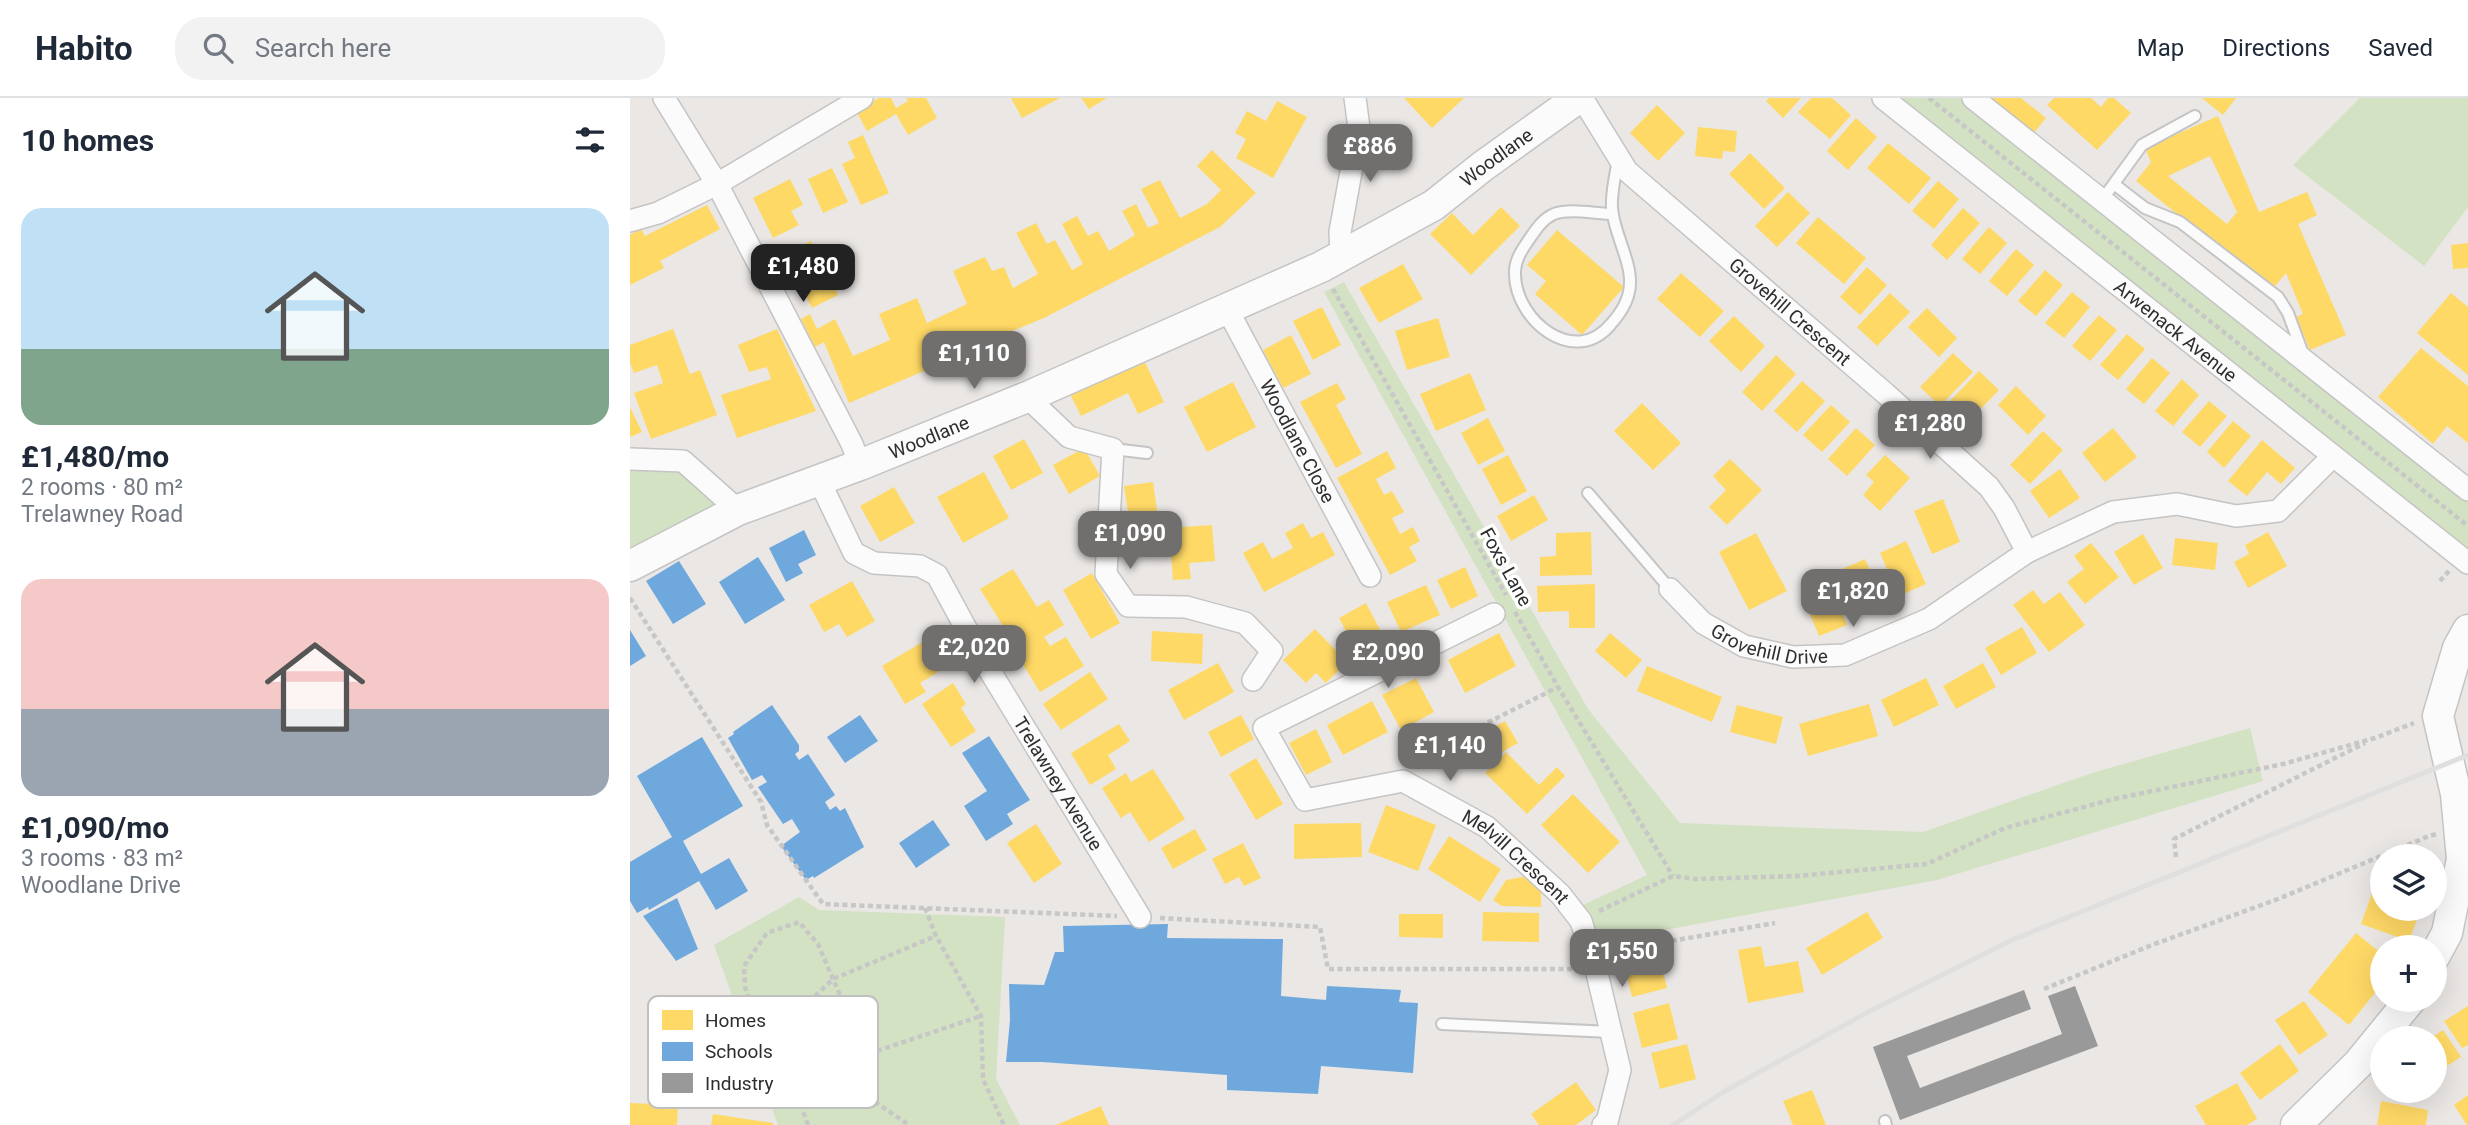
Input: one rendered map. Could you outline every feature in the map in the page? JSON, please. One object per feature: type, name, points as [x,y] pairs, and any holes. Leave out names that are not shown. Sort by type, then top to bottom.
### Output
[{"type":"street","points":[[664,98],[717,184],[852,444],[860,465]]},
{"type":"street","points":[[630,221],[658,213],[717,184],[862,98]]},
{"type":"street","points":[[1331,262],[1340,232],[1359,128],[1355,98]]},
{"type":"street","name":"Grovehill Crescent","points":[[1580,98],[1627,171],[1981,479],[2004,508],[2027,552]]},
{"type":"street","name":"Woodlane","points":[[630,566],[738,510],[860,465],[1027,397],[1331,262],[1434,205],[1580,98]]},
{"type":"street","name":"Arwenack Avenue","points":[[1883,98],[2468,563]]},
{"type":"street","points":[[1973,98],[2108,192],[2305,360],[2468,489]]},
{"type":"street","name":"Woodlane Close","points":[[1226,307],[1370,576]]},
{"type":"street","points":[[1027,397],[1069,437],[1113,449],[1106,574],[1128,606],[1186,607],[1245,623],[1272,651],[1252,680]]},
{"type":"street","points":[[2027,552],[2113,512],[2177,504],[2236,516],[2277,511],[2333,456]]},
{"type":"street","points":[[630,459],[683,461],[738,510]]},
{"type":"street","name":"Trelawney Avenue","points":[[819,480],[854,553],[874,563],[920,566],[937,575],[982,658],[1140,917]]},
{"type":"street","name":"Grovehill Drive","points":[[1670,589],[1703,623],[1744,646],[1793,657],[1845,655],[1929,619],[2027,552]]},
{"type":"street","points":[[1403,781],[1305,800],[1264,727],[1494,614]]},
{"type":"street","points":[[2446,935],[2462,859],[2462,798],[2438,716],[2458,648],[2468,631]]},
{"type":"street","name":"Melvill Crescent","points":[[1403,781],[1487,827],[1560,894],[1581,921]]},
{"type":"street","points":[[1581,921],[1620,1070],[1603,1125]]},
{"type":"street","points":[[2296,1125],[2358,1064],[2400,1012]]},
{"type":"lane","points":[[2195,116],[2142,145],[2108,192],[2180,222],[2278,297],[2288,313],[2305,360]]},
{"type":"lane","points":[[1613,214],[1556,213],[1537,229],[1518,256],[1515,276],[1520,296],[1527,309],[1551,335],[1573,341],[1594,338],[1603,333],[1625,305],[1631,281],[1613,214],[1612,194],[1618,158]]},
{"type":"lane","points":[[1113,449],[1147,453]]},
{"type":"lane","points":[[1588,493],[1670,589]]},
{"type":"lane","points":[[1442,1024],[1611,1032]]},
{"type":"path","name":"Arwenack Avenue","points":[[1929,98],[2468,526]]},
{"type":"path","name":"Foxs Lane","points":[[1331,262],[1558,687],[1673,876]]},
{"type":"path","points":[[630,598],[761,802],[767,825],[823,904],[1140,917],[1320,928],[1328,969],[1593,962],[1775,923]]},
{"type":"path","points":[[1403,781],[1406,764],[1558,687]]},
{"type":"path","points":[[1581,921],[1673,876],[1695,879],[1797,876],[1927,864],[2005,828],[2114,799],[2283,764],[2375,738],[2438,716]]},
{"type":"path","points":[[2176,857],[2174,839],[2375,738]]},
{"type":"path","points":[[2044,989],[2152,945],[2278,899],[2429,836],[2460,832]]},
{"type":"path","points":[[925,908],[936,936],[981,1016],[983,1079],[1004,1125]]},
{"type":"path","points":[[748,996],[744,987],[744,966],[767,933],[799,922],[818,944],[841,996]]},
{"type":"path","points":[[815,996],[834,979],[936,936]]},
{"type":"path","points":[[878,1051],[981,1016]]},
{"type":"path","points":[[878,1103],[909,1125]]},
{"type":"path","points":[[803,1108],[808,1125]]},
{"type":"green space","points":[[1890,98],[1967,98],[2468,494],[2468,557]]},
{"type":"green space","points":[[2360,98],[2468,98],[2468,207],[2424,266],[2293,165]]},
{"type":"green space","points":[[1344,282],[1588,709],[1680,823],[1923,832],[2092,773],[2250,728],[2263,781],[1937,880],[1599,942],[1583,905],[1647,875],[1324,292]]},
{"type":"green space","points":[[630,468],[681,472],[719,509],[630,554]]},
{"type":"green space","points":[[799,897],[819,910],[1005,917],[996,1079],[1020,1125],[778,1125],[772,1108],[878,1108],[878,996],[732,996],[714,945]]},
{"type":"building: Homes","points":[[879,98],[891,98],[896,108],[908,101],[906,98],[926,98],[937,118],[908,135],[896,114],[867,131],[856,111]]},
{"type":"building: Homes","points":[[1011,98],[1060,98],[1022,118]]},
{"type":"building: Homes","points":[[1081,98],[1107,98],[1089,109]]},
{"type":"building: Homes","points":[[1404,98],[1464,98],[1432,128]]},
{"type":"building: Homes","points":[[1769,98],[1801,98],[1783,118],[1766,101]]},
{"type":"building: Homes","points":[[1811,98],[1832,98],[1851,115],[1830,139],[1798,112]]},
{"type":"building: Homes","points":[[1989,98],[2021,98],[2046,118],[2033,134]]},
{"type":"building: Homes","points":[[2054,98],[2091,98],[2101,107],[2108,98],[2114,98],[2131,113],[2097,150],[2047,105]]},
{"type":"building: Homes","points":[[2202,98],[2236,98],[2223,115]]},
{"type":"building: Homes","points":[[1277,101],[1307,117],[1273,178],[1236,158],[1246,139],[1235,133],[1247,111],[1266,121]]},
{"type":"building: Homes","points":[[1657,105],[1685,133],[1658,161],[1630,133]]},
{"type":"building: Homes","points":[[2218,116],[2259,212],[2307,192],[2317,215],[2298,224],[2346,335],[2310,350],[2296,317],[2303,314],[2286,273],[2272,290],[2136,181],[2151,162],[2145,148]],"holes":[[[2210,156],[2237,212],[2227,224],[2168,176]]]},
{"type":"building: Homes","points":[[1856,118],[1877,137],[1848,170],[1827,151]]},
{"type":"building: Homes","points":[[1698,127],[1737,131],[1735,152],[1723,151],[1722,159],[1695,156]]},
{"type":"building: Homes","points":[[863,135],[889,193],[861,205],[842,164],[855,158],[848,142]]},
{"type":"building: Homes","points":[[1888,143],[1931,178],[1909,204],[1867,168]]},
{"type":"building: Homes","points":[[1212,150],[1256,193],[1220,227],[1044,318],[963,351],[966,353],[849,403],[824,342],[815,347],[801,319],[810,314],[817,329],[835,319],[853,356],[890,340],[879,314],[917,298],[927,323],[967,304],[953,271],[985,257],[992,271],[1004,267],[1013,288],[1038,274],[1016,233],[1036,223],[1047,244],[1055,240],[1072,270],[1083,264],[1062,224],[1077,216],[1088,236],[1098,231],[1109,251],[1135,235],[1122,211],[1136,204],[1148,228],[1159,223],[1141,189],[1160,180],[1180,218],[1207,204],[1221,190],[1197,166]]},
{"type":"building: Homes","points":[[1750,153],[1785,188],[1764,209],[1729,174]]},
{"type":"building: Homes","points":[[832,168],[848,202],[823,213],[808,179]]},
{"type":"building: Homes","points":[[790,179],[803,205],[791,211],[799,225],[773,238],[753,198]]},
{"type":"building: Homes","points":[[1938,181],[1959,199],[1934,229],[1912,211]]},
{"type":"building: Homes","points":[[1788,192],[1810,213],[1777,247],[1755,226]]},
{"type":"building: Homes","points":[[707,205],[720,229],[660,261],[664,268],[630,285],[630,235],[641,229],[645,236]]},
{"type":"building: Homes","points":[[1501,207],[1520,226],[1471,275],[1430,234],[1452,213],[1473,235]]},
{"type":"building: Homes","points":[[1963,208],[1980,223],[1947,260],[1931,245]]},
{"type":"building: Homes","points":[[1818,217],[1866,258],[1844,284],[1796,243]]},
{"type":"building: Homes","points":[[1989,227],[2007,243],[1980,274],[1962,259]]},
{"type":"building: Homes","points":[[1557,230],[1624,287],[1582,335],[1535,294],[1546,281],[1527,265]]},
{"type":"building: Homes","points":[[811,241],[838,295],[812,308],[784,254]]},
{"type":"building: Homes","points":[[2468,243],[2468,268],[2453,269],[2451,245]]},
{"type":"building: Homes","points":[[2016,249],[2034,265],[2007,296],[1989,281]]},
{"type":"building: Homes","points":[[1403,264],[1423,299],[1379,323],[1359,288]]},
{"type":"building: Homes","points":[[1867,267],[1887,285],[1860,315],[1840,297]]},
{"type":"building: Homes","points":[[2045,270],[2063,285],[2036,316],[2018,301]]},
{"type":"building: Homes","points":[[1681,273],[1724,311],[1700,337],[1657,299]]},
{"type":"building: Homes","points":[[2072,292],[2090,307],[2064,338],[2045,323]]},
{"type":"building: Homes","points":[[1890,293],[1910,312],[1877,346],[1857,327]]},
{"type":"building: Homes","points":[[2451,293],[2468,307],[2468,375],[2417,333]]},
{"type":"building: Homes","points":[[1322,307],[1341,345],[1313,360],[1293,321]]},
{"type":"building: Homes","points":[[1927,308],[1957,338],[1939,357],[1908,327]]},
{"type":"building: Homes","points":[[2099,315],[2117,330],[2090,361],[2072,346]]},
{"type":"building: Homes","points":[[1734,316],[1765,346],[1741,372],[1709,341]]},
{"type":"building: Homes","points":[[1438,318],[1450,357],[1407,370],[1395,331]]},
{"type":"building: Homes","points":[[673,329],[690,374],[700,370],[717,415],[651,439],[634,393],[663,383],[657,365],[634,373],[630,363],[630,345]]},
{"type":"building: Homes","points":[[777,329],[816,411],[737,438],[721,395],[771,379],[767,367],[749,372],[738,345]]},
{"type":"building: Homes","points":[[2127,334],[2145,349],[2118,380],[2100,365]]},
{"type":"building: Homes","points":[[1291,335],[1311,374],[1283,388],[1263,350]]},
{"type":"building: Homes","points":[[2421,348],[2468,386],[2468,443],[2447,426],[2433,444],[2378,397]]},
{"type":"building: Homes","points":[[1953,353],[1973,372],[1940,406],[1920,387]]},
{"type":"building: Homes","points":[[1776,355],[1796,374],[1762,411],[1742,392]]},
{"type":"building: Homes","points":[[1143,358],[1164,402],[1138,414],[1128,393],[1081,416],[1070,394]]},
{"type":"building: Homes","points":[[2152,358],[2170,373],[2144,404],[2126,389]]},
{"type":"building: Homes","points":[[1979,371],[1999,390],[1966,424],[1946,405]]},
{"type":"building: Homes","points":[[1470,373],[1486,410],[1436,431],[1420,394]]},
{"type":"building: Homes","points":[[2182,379],[2199,395],[2173,426],[2155,411]]},
{"type":"building: Homes","points":[[1802,381],[1825,401],[1797,432],[1774,411]]},
{"type":"building: Homes","points":[[1233,382],[1256,427],[1207,452],[1184,407]]},
{"type":"building: Homes","points":[[1337,383],[1346,399],[1336,405],[1362,454],[1336,468],[1300,402]]},
{"type":"building: Homes","points":[[2016,386],[2046,416],[2028,435],[1998,405]]},
{"type":"building: Homes","points":[[2209,401],[2227,416],[2200,447],[2182,432]]},
{"type":"building: Homes","points":[[1642,403],[1681,443],[1653,470],[1614,431]]},
{"type":"building: Homes","points":[[1831,405],[1850,422],[1822,452],[1803,435]]},
{"type":"building: Homes","points":[[630,407],[642,432],[630,437]]},
{"type":"building: Homes","points":[[1488,418],[1505,451],[1478,465],[1461,433]]},
{"type":"building: Homes","points":[[2233,421],[2251,436],[2224,468],[2207,452]]},
{"type":"building: Homes","points":[[1856,428],[1875,445],[1847,476],[1828,459]]},
{"type":"building: Homes","points":[[2113,428],[2137,457],[2105,482],[2082,453]]},
{"type":"building: Homes","points":[[2043,431],[2063,450],[2030,484],[2010,465]]},
{"type":"building: Homes","points":[[1024,439],[1043,473],[1011,490],[993,456]]},
{"type":"building: Homes","points":[[2262,440],[2295,468],[2281,484],[2267,472],[2247,496],[2228,481]]},
{"type":"building: Homes","points":[[1084,448],[1100,476],[1069,494],[1053,465]]},
{"type":"building: Homes","points":[[1387,451],[1396,468],[1376,479],[1384,495],[1392,491],[1404,512],[1392,518],[1400,534],[1413,527],[1420,541],[1409,547],[1417,561],[1390,575],[1337,478]]},
{"type":"building: Homes","points":[[1508,455],[1527,491],[1501,505],[1482,469]]},
{"type":"building: Homes","points":[[1885,455],[1910,478],[1880,511],[1863,495],[1874,482],[1866,475]]},
{"type":"building: Homes","points":[[1730,459],[1762,490],[1727,525],[1709,507],[1726,490],[1713,476]]},
{"type":"building: Homes","points":[[2060,469],[2080,498],[2049,518],[2030,491]]},
{"type":"building: Homes","points":[[984,472],[1009,518],[963,543],[937,497]]},
{"type":"building: Homes","points":[[1153,482],[1162,545],[1134,549],[1124,486]]},
{"type":"building: Homes","points":[[894,487],[915,523],[880,542],[860,506]]},
{"type":"building: Homes","points":[[1534,495],[1548,520],[1511,541],[1497,516]]},
{"type":"building: Homes","points":[[1943,499],[1960,542],[1932,554],[1914,511]]},
{"type":"building: Homes","points":[[1303,523],[1311,538],[1323,532],[1335,555],[1264,592],[1243,553],[1263,542],[1272,559],[1293,548],[1285,533]]},
{"type":"building: Homes","points":[[1212,525],[1215,561],[1189,563],[1191,579],[1173,580],[1169,528]]},
{"type":"building: Homes","points":[[1591,532],[1592,575],[1540,576],[1540,557],[1556,556],[1556,533]]},
{"type":"building: Homes","points":[[2268,532],[2287,566],[2248,588],[2234,562],[2249,554],[2245,545]]},
{"type":"building: Homes","points":[[1756,533],[1787,591],[1749,610],[1719,552]]},
{"type":"building: Homes","points":[[2143,534],[2163,568],[2134,585],[2114,552]]},
{"type":"building: Homes","points":[[2175,538],[2218,543],[2215,570],[2172,565]]},
{"type":"building: Homes","points":[[1906,541],[1926,584],[1899,596],[1880,553]]},
{"type":"building: Homes","points":[[2091,543],[2119,577],[2085,604],[2067,582],[2084,569],[2074,556]]},
{"type":"building: Homes","points":[[1865,559],[1884,602],[1858,614],[1838,571]]},
{"type":"building: Homes","points":[[1465,567],[1478,596],[1451,609],[1437,580]]},
{"type":"building: Homes","points":[[1013,569],[1037,607],[1049,600],[1064,625],[1044,637],[1050,646],[1066,637],[1084,666],[1040,692],[1022,663],[1019,666],[1006,646],[1013,642],[980,589]]},
{"type":"building: Homes","points":[[1092,573],[1120,623],[1091,639],[1063,590]]},
{"type":"building: Homes","points":[[852,581],[875,621],[847,637],[839,624],[824,632],[809,605]]},
{"type":"building: Homes","points":[[1829,582],[1847,625],[1819,636],[1801,593]]},
{"type":"building: Homes","points":[[1595,584],[1595,628],[1569,628],[1569,611],[1538,612],[1537,586]]},
{"type":"building: Homes","points":[[1426,585],[1440,615],[1401,632],[1387,602]]},
{"type":"building: Homes","points":[[2033,590],[2044,604],[2060,592],[2085,625],[2049,652],[2013,605]]},
{"type":"building: Homes","points":[[1366,603],[1387,643],[1360,657],[1339,618]]},
{"type":"building: Homes","points":[[2022,627],[2037,653],[2001,675],[1985,648]]},
{"type":"building: Homes","points":[[1315,629],[1347,662],[1326,683],[1316,673],[1306,683],[1283,660]]},
{"type":"building: Homes","points":[[1152,631],[1203,634],[1202,664],[1151,661]]},
{"type":"building: Homes","points":[[1499,633],[1516,666],[1465,693],[1448,660]]},
{"type":"building: Homes","points":[[1610,633],[1642,660],[1626,678],[1595,651]]},
{"type":"building: Homes","points":[[931,637],[948,666],[920,683],[926,692],[905,704],[882,666]]},
{"type":"building: Homes","points":[[1218,663],[1234,692],[1184,720],[1168,690]]},
{"type":"building: Homes","points":[[1983,663],[1996,687],[1956,709],[1943,686]]},
{"type":"building: Homes","points":[[1647,666],[1722,697],[1712,722],[1637,691]]},
{"type":"building: Homes","points":[[1090,672],[1108,699],[1061,730],[1043,704]]},
{"type":"building: Homes","points":[[1416,678],[1434,712],[1401,730],[1382,695]]},
{"type":"building: Homes","points":[[1926,678],[1939,705],[1894,727],[1881,700]]},
{"type":"building: Homes","points":[[953,683],[966,704],[961,708],[976,731],[951,747],[922,704]]},
{"type":"building: Homes","points":[[1372,701],[1388,732],[1343,755],[1327,725]]},
{"type":"building: Homes","points":[[1869,704],[1878,736],[1808,756],[1799,724]]},
{"type":"building: Homes","points":[[1737,705],[1783,717],[1776,744],[1730,732]]},
{"type":"building: Homes","points":[[1241,715],[1254,739],[1221,757],[1208,732]]},
{"type":"building: Homes","points":[[1505,721],[1518,743],[1477,766],[1465,744]]},
{"type":"building: Homes","points":[[1119,724],[1130,741],[1108,755],[1116,769],[1090,785],[1071,753]]},
{"type":"building: Homes","points":[[1316,729],[1332,762],[1306,775],[1289,743]]},
{"type":"building: Homes","points":[[1506,752],[1539,785],[1557,767],[1565,776],[1527,814],[1485,773]]},
{"type":"building: Homes","points":[[1256,758],[1283,804],[1256,820],[1229,774]]},
{"type":"building: Homes","points":[[1153,769],[1185,819],[1149,842],[1130,812],[1121,818],[1102,788],[1126,773],[1131,782]]},
{"type":"building: Homes","points":[[1573,794],[1620,842],[1588,873],[1541,825]]},
{"type":"building: Homes","points":[[1386,805],[1436,825],[1418,871],[1368,852]]},
{"type":"building: Homes","points":[[1361,823],[1362,857],[1294,859],[1294,824]]},
{"type":"building: Homes","points":[[1036,824],[1062,864],[1034,883],[1007,843]]},
{"type":"building: Homes","points":[[1195,829],[1207,850],[1173,869],[1161,848]]},
{"type":"building: Homes","points":[[1449,836],[1501,869],[1480,902],[1428,869]]},
{"type":"building: Homes","points":[[1243,843],[1261,878],[1244,886],[1239,877],[1225,884],[1212,859]]},
{"type":"building: Homes","points":[[1528,876],[1541,892],[1541,907],[1502,906],[1493,900],[1506,880]]},
{"type":"building: Homes","points":[[2370,899],[2370,921],[2416,921],[2411,935],[2392,935],[2361,924]]},
{"type":"building: Homes","points":[[1483,912],[1539,913],[1539,942],[1482,941]]},
{"type":"building: Homes","points":[[1867,912],[1883,938],[1822,975],[1806,948]]},
{"type":"building: Homes","points":[[1399,914],[1443,914],[1443,938],[1399,937]]},
{"type":"building: Homes","points":[[2356,933],[2370,944],[2370,999],[2349,1025],[2308,992]]},
{"type":"building: Homes","points":[[1761,946],[1765,967],[1798,961],[1804,992],[1748,1003],[1738,950]]},
{"type":"building: Homes","points":[[1658,952],[1667,988],[1632,997],[1623,961]]},
{"type":"building: Homes","points":[[2304,1001],[2328,1035],[2299,1055],[2275,1020]]},
{"type":"building: Homes","points":[[1669,1003],[1678,1039],[1642,1048],[1633,1013]]},
{"type":"building: Homes","points":[[2468,1006],[2468,1045],[2462,1048],[2444,1021]]},
{"type":"building: Homes","points":[[2447,1036],[2461,1057],[2447,1066]]},
{"type":"building: Homes","points":[[1687,1044],[1696,1079],[1660,1089],[1651,1053]]},
{"type":"building: Homes","points":[[2280,1044],[2299,1071],[2260,1100],[2240,1073]]},
{"type":"building: Homes","points":[[1576,1082],[1596,1110],[1576,1125],[1539,1125],[1531,1114]]},
{"type":"building: Homes","points":[[2237,1083],[2257,1119],[2247,1125],[2206,1125],[2195,1106]]},
{"type":"building: Homes","points":[[1812,1090],[1826,1125],[1793,1125],[1783,1101]]},
{"type":"building: Homes","points":[[2468,1095],[2468,1125],[2467,1125],[2454,1105]]},
{"type":"building: Homes","points":[[630,1103],[648,1104],[648,1108],[678,1108],[677,1125],[630,1125]]},
{"type":"building: Homes","points":[[2381,1103],[2428,1110],[2426,1125],[2377,1125]]},
{"type":"building: Homes","points":[[1101,1106],[1109,1125],[1056,1125]]},
{"type":"building: Homes","points":[[713,1114],[773,1123],[773,1125],[711,1125]]},
{"type":"building: Schools","points":[[804,530],[816,555],[798,564],[803,573],[786,582],[769,548]]},
{"type":"building: Schools","points":[[758,557],[785,600],[745,624],[719,582]]},
{"type":"building: Schools","points":[[679,561],[706,604],[673,624],[646,581]]},
{"type":"building: Schools","points":[[630,630],[646,656],[630,666]]},
{"type":"building: Schools","points":[[772,705],[799,745],[799,751],[795,754],[799,760],[808,754],[835,795],[825,802],[830,810],[836,806],[840,811],[845,808],[864,847],[814,878],[813,876],[806,880],[781,846],[800,832],[792,819],[783,824],[758,787],[767,782],[762,775],[752,780],[728,738]]},
{"type":"building: Schools","points":[[860,715],[878,741],[845,763],[827,737]]},
{"type":"building: Schools","points":[[989,736],[1030,800],[1007,814],[1013,824],[986,841],[964,806],[987,791],[962,753]]},
{"type":"building: Schools","points":[[702,737],[743,806],[683,841],[701,874],[729,858],[748,891],[716,910],[699,881],[649,910],[648,907],[637,913],[630,901],[630,862],[672,837],[637,776]]},
{"type":"building: Schools","points":[[933,820],[950,845],[916,868],[899,843]]},
{"type":"building: Schools","points":[[677,898],[698,949],[676,961],[643,916]]},
{"type":"building: Schools","points":[[1168,924],[1167,938],[1283,939],[1281,996],[1326,1000],[1327,986],[1401,990],[1399,1002],[1418,1003],[1413,1073],[1321,1066],[1318,1094],[1227,1090],[1227,1075],[1042,1062],[1006,1062],[1010,1020],[1009,984],[1044,985],[1055,952],[1064,952],[1063,926]]},
{"type":"building: Industry","points":[[2075,986],[2098,1046],[1900,1120],[1873,1047],[2024,990],[2031,1009],[1907,1056],[1920,1088],[2062,1034],[2048,996]]},
{"type":"railway","points":[[1673,1125],[1725,1091],[1870,1011],[2012,940],[2468,755]]}]
